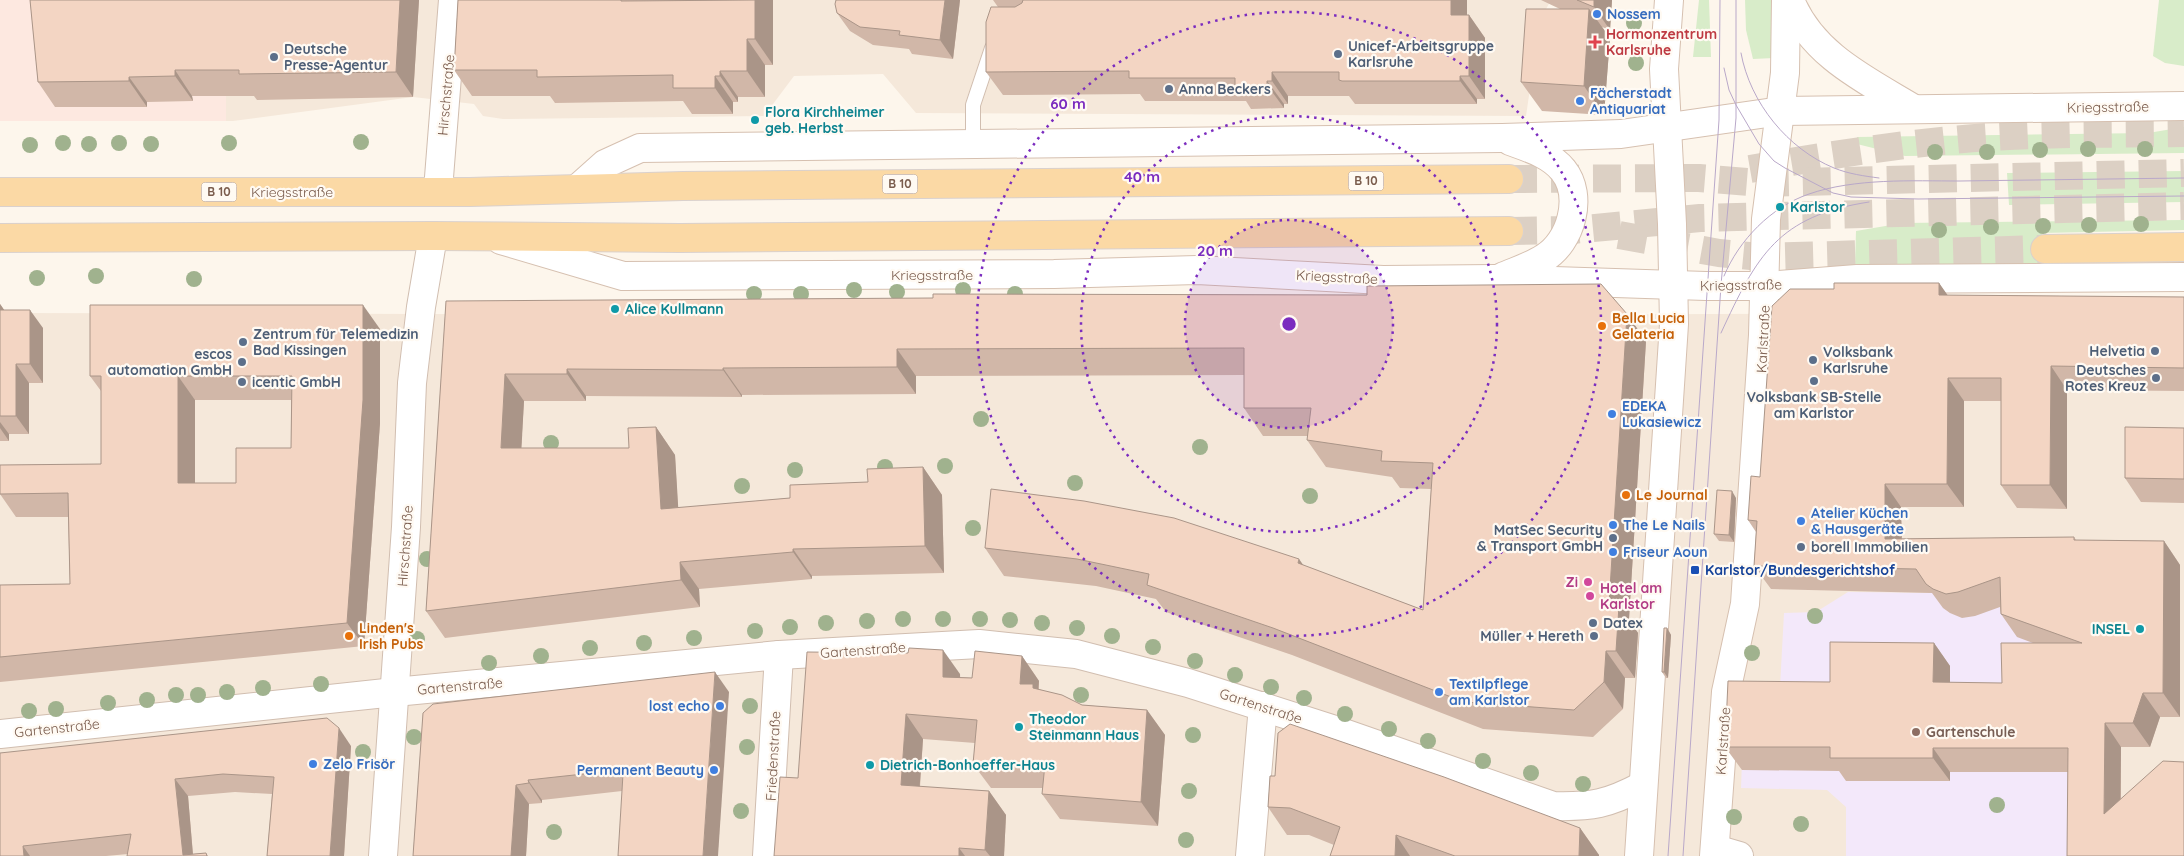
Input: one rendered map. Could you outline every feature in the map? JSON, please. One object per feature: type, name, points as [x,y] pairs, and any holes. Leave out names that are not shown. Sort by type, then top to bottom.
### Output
[{"type":"main road","name":"Hirschstraße","points":[[438,190],[453,0]]},
{"type":"main road","points":[[1639,856],[1642,786],[1674,324],[1668,127],[1664,69],[1669,0]]},
{"type":"main road","points":[[1788,0],[1810,36],[1832,58],[1914,109]]},
{"type":"main road","name":"Karlstraße","points":[[1722,854],[1726,692],[1745,604],[1766,286],[1766,219],[1785,73],[1788,0]]},
{"type":"main road","name":"Kriegsstraße","points":[[0,192],[494,191],[577,189],[605,164],[640,148],[1502,138],[1621,134],[1781,111],[2184,106]]},
{"type":"main road","points":[[1496,279],[1545,258],[1559,245],[1569,229],[1573,206],[1572,187],[1564,171],[1552,160],[1536,151],[1502,138]]},
{"type":"main road","name":"B 10","points":[[577,189],[1509,179]]},
{"type":"main road","points":[[0,238],[337,238],[433,236],[495,238],[1509,231]]},
{"type":"main road","name":"Hirschstraße","points":[[383,856],[406,528],[412,383],[422,298],[433,236]]},
{"type":"main road","name":"Kriegsstraße","points":[[495,238],[623,276],[1054,274],[1197,270],[1383,280],[1496,279],[1766,286],[1857,279],[2184,277]]},
{"type":"main road","points":[[2044,249],[2184,247]]},
{"type":"main road","name":"Gartenstraße","points":[[0,734],[395,692],[779,655],[962,644],[1012,646],[1076,654],[1188,683],[1263,706],[1553,806],[1580,807],[1599,804],[1616,799],[1642,786]]},
{"type":"main road","name":"Friedenstraße","points":[[767,856],[779,655]]},
{"type":"main road","points":[[1250,856],[1263,706]]},
{"type":"lane","points":[[973,144],[973,105],[998,30]]},
{"type":"shaded area","points":[[0,0],[226,0],[226,121],[0,121]]},
{"type":"shaded area","points":[[226,0],[1551,0],[1540,20],[1526,116],[916,113],[883,74],[794,76],[764,116],[503,119],[483,116],[474,104],[413,97],[226,121]]},
{"type":"shaded area","points":[[2184,312],[2184,856],[0,856],[0,313],[1235,316]]},
{"type":"shaded area","name":"Gartenschule","points":[[1848,592],[1937,593],[1938,601],[1950,613],[2095,595],[2084,856],[1846,856],[1846,807],[1827,790],[1741,788],[1744,705],[1779,705],[1784,613],[1816,612]]},
{"type":"green space","points":[[1699,0],[1709,0],[1711,57],[1693,57]]},
{"type":"green space","points":[[1745,0],[1776,0],[1774,58],[1753,59],[1746,30]]},
{"type":"green space","points":[[2159,0],[2184,0],[2184,66],[2165,63],[2153,56]]},
{"type":"green space","points":[[2184,127],[2184,153],[1905,156],[1857,144],[1857,137],[2148,133]]},
{"type":"green space","points":[[2184,171],[2184,202],[2009,205],[2007,173]]},
{"type":"green space","points":[[2184,220],[2184,230],[2042,233],[2042,266],[1855,266],[1856,231],[1903,223]]},
{"type":"building","points":[[30,0],[400,0],[396,72],[239,74],[239,70],[175,70],[175,76],[129,77],[129,81],[38,82]]},
{"type":"building","points":[[458,0],[755,0],[755,39],[747,39],[747,71],[720,71],[720,76],[715,76],[715,88],[673,88],[673,75],[537,77],[537,70],[454,70]]},
{"type":"building","points":[[836,0],[945,0],[940,40],[899,35],[900,31],[860,27],[837,13]]},
{"type":"building","points":[[1023,0],[1451,0],[1451,15],[1469,15],[1469,76],[1460,76],[1460,81],[1342,81],[1339,80],[1339,72],[1272,72],[1272,81],[1267,81],[1267,85],[1235,86],[1235,78],[1129,78],[1129,71],[986,72],[986,22],[991,7],[1015,7],[1022,3]]},
{"type":"building","points":[[1577,0],[1594,0],[1594,7]]},
{"type":"building","points":[[1526,9],[1589,9],[1584,86],[1521,82]]},
{"type":"building","points":[[1834,283],[1939,283],[1939,295],[2184,297],[2184,368],[2051,366],[2050,485],[2001,485],[2001,378],[1948,378],[1947,484],[1885,484],[1885,539],[2074,537],[2074,540],[2164,541],[2163,693],[2143,693],[2133,723],[2105,723],[2104,814],[2163,761],[2184,762],[2184,856],[2067,856],[2068,748],[1933,748],[1933,758],[1830,758],[1830,747],[1725,747],[1728,681],[1830,682],[1830,642],[1934,643],[1933,682],[2002,683],[2001,643],[2082,643],[2001,614],[2000,577],[1958,592],[1946,594],[1926,584],[1916,569],[1754,566],[1757,521],[1748,520],[1751,476],[1760,477],[1772,306],[1790,289],[1834,289]]},
{"type":"building","points":[[1601,284],[1627,314],[1609,605],[1619,606],[1616,651],[1606,651],[1604,682],[1574,710],[1464,702],[1273,628],[1147,585],[1149,574],[1077,559],[985,548],[991,489],[1084,501],[1174,518],[1299,559],[1298,563],[1423,610],[1433,463],[1381,461],[1382,451],[1307,440],[1311,408],[1244,408],[1244,348],[897,349],[897,367],[723,368],[723,370],[567,369],[567,374],[505,374],[501,448],[629,448],[628,428],[656,427],[661,509],[790,498],[790,485],[868,482],[867,469],[923,467],[925,546],[793,549],[793,552],[680,562],[681,580],[426,611],[446,301],[933,298],[933,294],[1367,295],[1367,286]]},
{"type":"building","points":[[90,305],[363,305],[363,400],[347,623],[0,657],[0,585],[70,584],[68,493],[0,494],[0,465],[101,464],[101,376],[90,376]],"holes":[[[178,376],[292,376],[291,448],[236,448],[236,483],[178,483]]]},
{"type":"building","points":[[0,310],[30,310],[30,364],[16,364],[16,416],[0,416]]},
{"type":"building","points":[[2125,427],[2184,428],[2184,479],[2125,478]]},
{"type":"building","points":[[1717,490],[1732,491],[1729,535],[1714,534]]},
{"type":"building","points":[[1664,628],[1667,628],[1664,672],[1662,672]]},
{"type":"building","points":[[909,648],[943,650],[943,677],[972,678],[975,651],[1022,656],[1020,684],[1033,684],[1033,688],[1062,695],[1082,705],[1147,710],[1141,802],[1042,794],[1045,764],[973,764],[977,720],[906,714],[901,785],[989,791],[985,850],[959,848],[959,856],[774,856],[780,777],[798,778],[807,652],[908,653]]},
{"type":"building","points":[[715,672],[703,856],[618,856],[623,774],[612,775],[611,771],[528,780],[529,783],[516,785],[511,856],[413,856],[423,713],[433,704]]},
{"type":"building","points":[[327,718],[339,728],[330,856],[267,856],[274,777],[223,774],[175,779],[183,855],[206,853],[207,856],[127,856],[131,834],[23,846],[24,856],[0,856],[0,753]]},
{"type":"building","points":[[1290,724],[1444,777],[1580,828],[1579,856],[1455,856],[1396,835],[1395,856],[1330,856],[1340,827],[1290,808],[1268,807],[1270,776],[1275,776],[1278,733]]},
{"type":"tunnel","points":[[1750,169],[1879,148],[1976,138],[2053,134],[2184,133]]},
{"type":"tunnel","points":[[1509,179],[1699,178],[1760,183],[2184,173]]},
{"type":"tunnel","points":[[1509,231],[1573,230],[1700,218],[2184,206]]},
{"type":"tunnel","points":[[1619,235],[1719,253],[1761,257],[2045,249]]},
{"type":"tram line","points":[[1668,856],[1719,120],[1720,0]]},
{"type":"tram line","points":[[1683,856],[1721,285],[1736,118],[1736,0]]},
{"type":"tram line","points":[[1741,53],[1746,72],[1762,106],[1774,122],[1801,149],[1817,160],[1834,168],[1879,178]]},
{"type":"tram line","points":[[1724,68],[1729,90],[1759,144],[1774,161],[1833,193],[1851,197],[1918,199],[2184,196]]},
{"type":"tram line","points":[[1724,276],[1738,250],[1769,216],[1782,207],[1809,194],[1845,185],[1903,181],[2184,178]]},
{"type":"tram line","points":[[1721,333],[1747,282],[1760,261],[1774,244],[1792,229],[1813,217],[1838,208],[1869,202]]},
{"type":"place","name":"Nossem","points":[[1597,14]]},
{"type":"place","name":"Hormonzentrum Karlsruhe","points":[[1595,42]]},
{"type":"place","name":"Unicef-Arbeitsgruppe Karlsruhe","points":[[1338,54]]},
{"type":"place","name":"Deutsche Presse-Agentur","points":[[274,57]]},
{"type":"place","name":"Anna Beckers","points":[[1169,89]]},
{"type":"place","name":"Fächerstadt Antiquariat","points":[[1580,101]]},
{"type":"place","name":"Flora Kirchheimer geb. Herbst","points":[[755,120]]},
{"type":"place","name":"Karlstor","points":[[1780,207]]},
{"type":"place","name":"Alice Kullmann","points":[[615,309]]},
{"type":"place","name":"Bella Lucia Gelateria","points":[[1602,326]]},
{"type":"place","name":"Zentrum für Telemedizin Bad Kissingen","points":[[243,342]]},
{"type":"place","name":"Helvetia","points":[[2155,351]]},
{"type":"place","name":"Volksbank Karlsruhe","points":[[1813,360]]},
{"type":"place","name":"escos automation GmbH","points":[[242,362]]},
{"type":"place","name":"Deutsches Rotes Kreuz","points":[[2156,378]]},
{"type":"place","name":"Volksbank SB-Stelle am Karlstor","points":[[1814,381]]},
{"type":"place","name":"icentic GmbH","points":[[242,382]]},
{"type":"place","name":"EDEKA Lukasiewicz","points":[[1612,414]]},
{"type":"place","name":"Le Journal","points":[[1626,495]]},
{"type":"place","name":"Atelier Küchen & Hausgeräte","points":[[1801,521]]},
{"type":"place","name":"The Le Nails","points":[[1613,525]]},
{"type":"place","name":"MatSec Security & Transport GmbH","points":[[1613,538]]},
{"type":"place","name":"borell Immobilien","points":[[1801,547]]},
{"type":"place","name":"Friseur Aoun","points":[[1613,552]]},
{"type":"place","name":"Karlstor/Bundesgerichtshof","points":[[1695,570]]},
{"type":"place","name":"Zi","points":[[1588,582]]},
{"type":"place","name":"Hotel am Karlstor","points":[[1590,596]]},
{"type":"place","name":"Datex","points":[[1593,623]]},
{"type":"place","name":"INSEL","points":[[2140,629]]},
{"type":"place","name":"Linden's Irish Pubs","points":[[349,636]]},
{"type":"place","name":"Müller + Hereth","points":[[1594,636]]},
{"type":"place","name":"Textilpflege am Karlstor","points":[[1439,692]]},
{"type":"place","name":"lost echo","points":[[720,706]]},
{"type":"place","name":"Theodor Steinmann Haus","points":[[1019,727]]},
{"type":"place","name":"Gartenschule","points":[[1916,732]]},
{"type":"place","name":"Zelo Frisör","points":[[313,764]]},
{"type":"place","name":"Dietrich-Bonhoeffer-Haus","points":[[870,765]]},
{"type":"place","name":"Permanent Beauty","points":[[714,770]]}]
